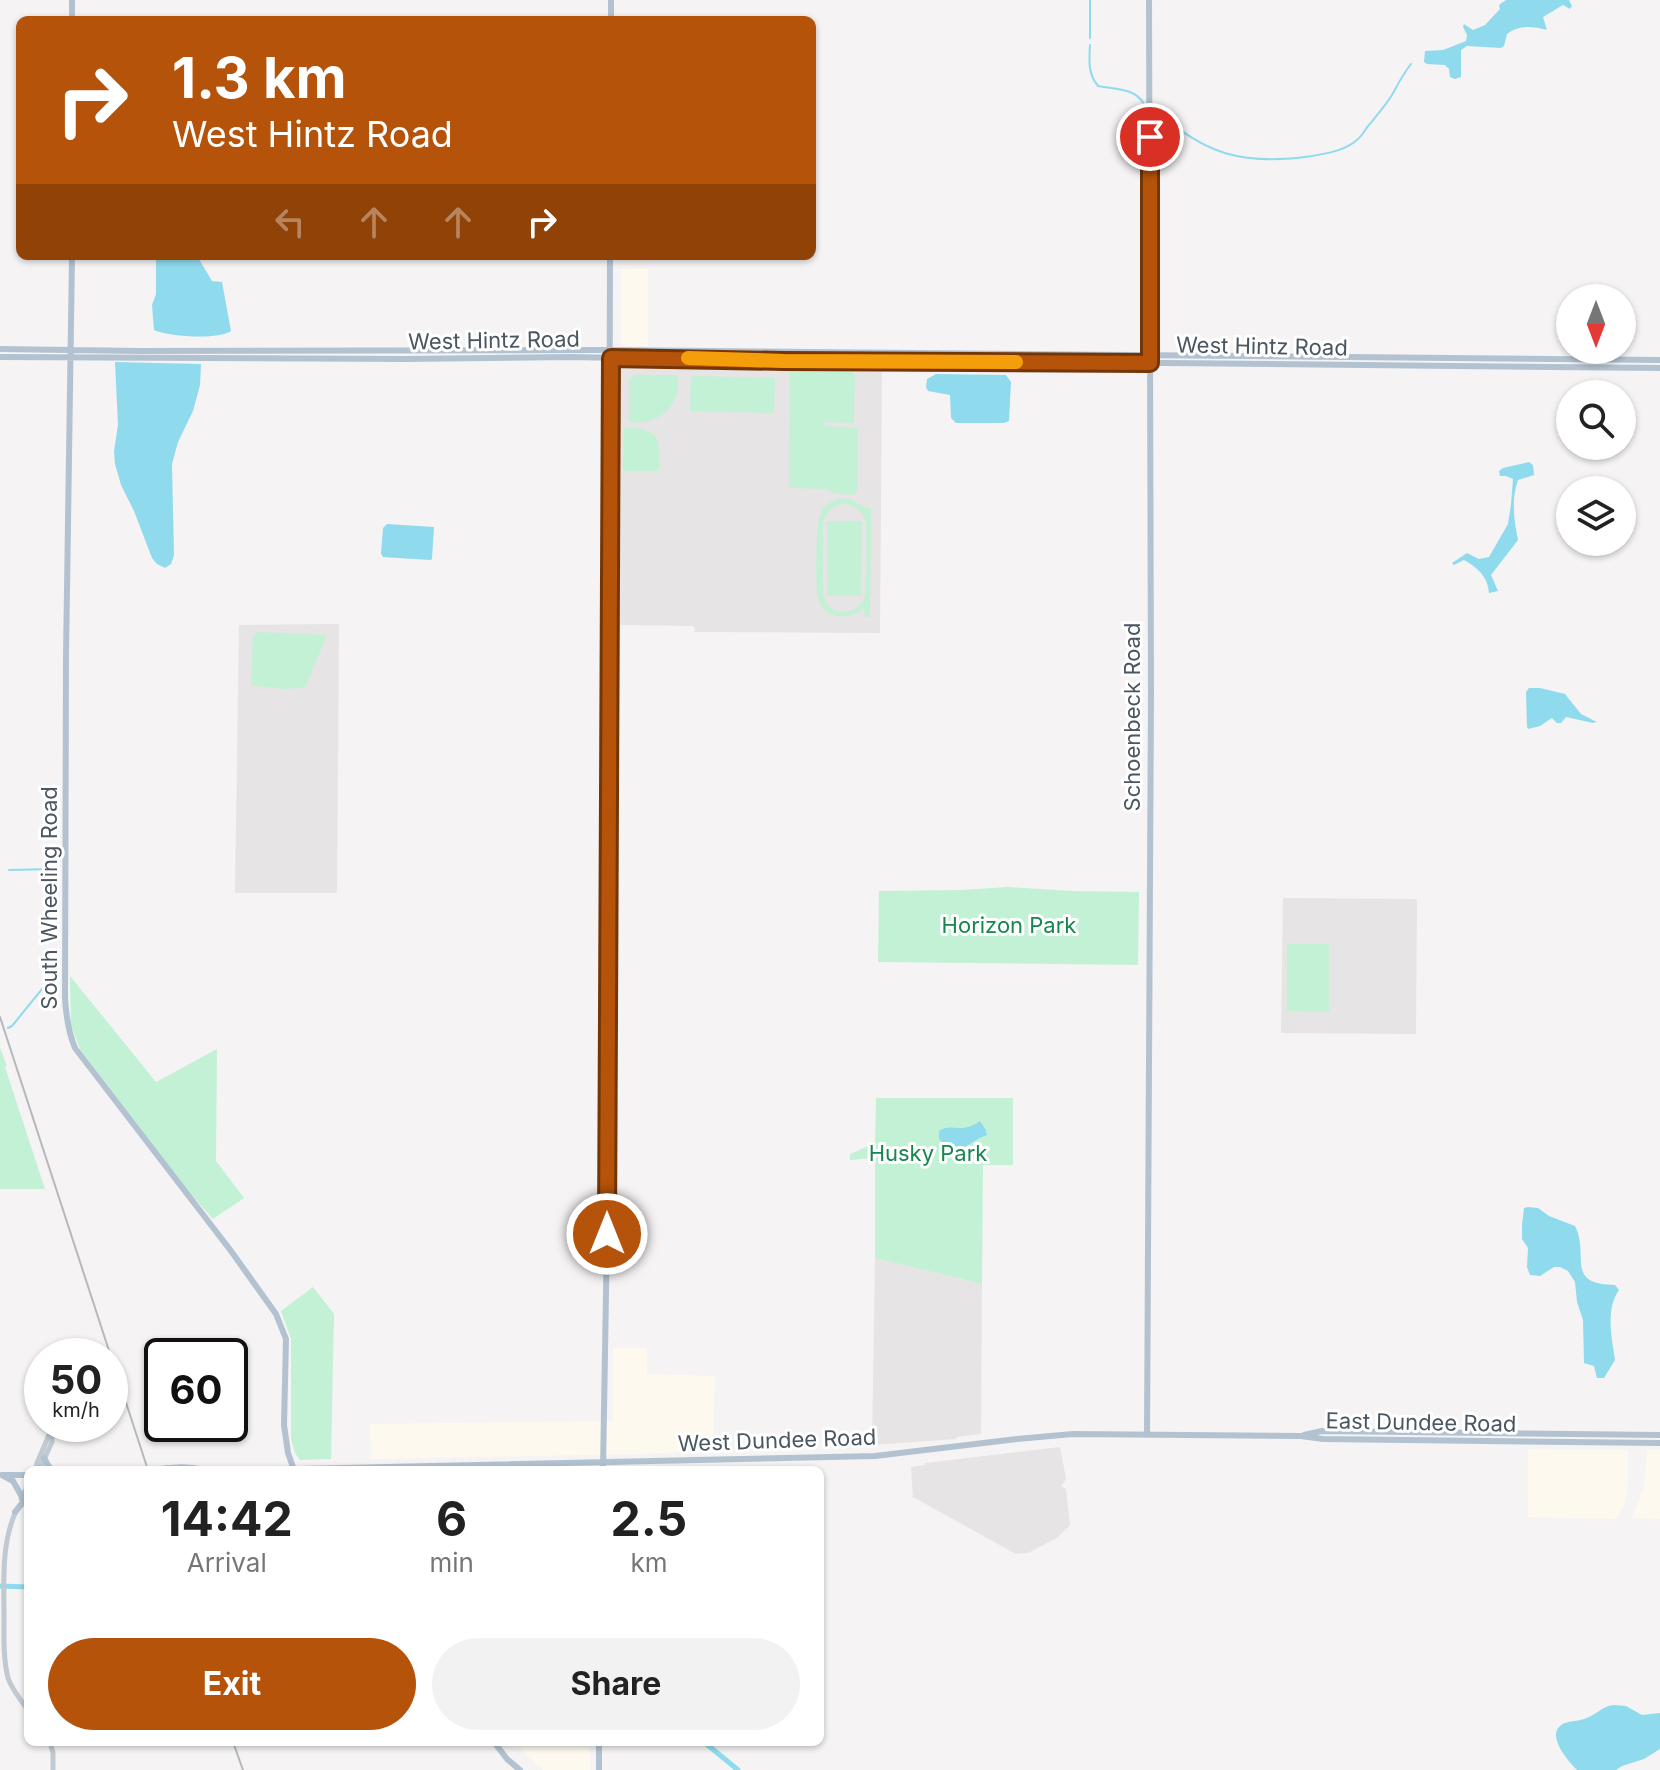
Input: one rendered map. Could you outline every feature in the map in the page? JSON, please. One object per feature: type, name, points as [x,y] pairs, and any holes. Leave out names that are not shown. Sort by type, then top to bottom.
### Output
[{"type":"main road","name":"Schoenbeck Road","points":[[1147,1435],[1149,0]]},
{"type":"main road","name":"South Wheeling Road","points":[[72,260],[66,656],[65,998],[69,1033],[82,1058],[276,1314],[286,1339],[284,1425],[293,1466]]},
{"type":"main road","points":[[604,1466],[610,260]]},
{"type":"main road","name":"West Hintz Road","points":[[0,349],[70,354]]},
{"type":"main road","name":"West Hintz Road","points":[[0,357],[70,354],[611,354],[1660,360]]},
{"type":"main road","name":"West Hintz Road","points":[[1150,359],[1660,368]]},
{"type":"main road","name":"East Dundee Road","points":[[1301,1436],[1322,1431],[1660,1435]]},
{"type":"main road","name":"West Dundee Road","points":[[604,1466],[875,1456],[1073,1434],[1301,1436]]},
{"type":"main road","name":"East Dundee Road","points":[[1301,1436],[1323,1439],[1660,1443]]},
{"type":"main road","points":[[44,1458],[48,1466]]},
{"type":"main road","points":[[1,1475],[24,1475]]},
{"type":"main road","points":[[1,1475],[13,1481],[24,1496]]},
{"type":"main road","points":[[15,1512],[24,1498]]},
{"type":"main road","points":[[497,1746],[520,1770]]},
{"type":"main road","points":[[599,1746],[599,1770]]},
{"type":"street","points":[[37,1466],[46,1442]]},
{"type":"street","points":[[38,1466],[52,1442]]},
{"type":"street","points":[[15,1512],[8,1530],[4,1649],[12,1689],[24,1705]]},
{"type":"street","points":[[51,1746],[53,1770]]},
{"type":"shaded area","points":[[648,268],[648,346],[624,346],[621,343],[621,269]]},
{"type":"shaded area","points":[[621,366],[882,368],[880,633],[695,632],[694,626],[620,625]]},
{"type":"shaded area","points":[[339,624],[337,893],[235,893],[239,625]]},
{"type":"shaded area","points":[[1283,898],[1417,899],[1416,1034],[1281,1033]]},
{"type":"shaded area","points":[[875,1258],[982,1284],[981,1434],[956,1439],[872,1445]]},
{"type":"shaded area","points":[[613,1348],[647,1348],[647,1374],[715,1376],[713,1451],[371,1459],[370,1424],[613,1421]]},
{"type":"shaded area","points":[[1060,1447],[1066,1479],[1061,1486],[1066,1489],[1070,1525],[1057,1538],[1028,1553],[1016,1554],[913,1497],[911,1467]]},
{"type":"shaded area","points":[[1528,1449],[1628,1450],[1628,1486],[1616,1519],[1528,1517]]},
{"type":"shaded area","points":[[1647,1450],[1660,1450],[1660,1519],[1632,1518],[1644,1485]]},
{"type":"shaded area","points":[[518,1746],[590,1746],[590,1770],[543,1770]]},
{"type":"green space","points":[[849,369],[855,375],[854,423],[823,422],[824,426],[858,428],[858,489],[854,495],[827,489],[789,488],[790,371]]},
{"type":"green space","points":[[634,375],[677,375],[676,396],[666,412],[650,421],[629,422],[629,380]]},
{"type":"green space","points":[[691,376],[775,378],[774,413],[690,411]]},
{"type":"green space","points":[[624,428],[652,433],[658,443],[659,471],[623,469]]},
{"type":"green space","points":[[838,499],[871,508],[870,617],[865,617],[864,608],[851,615],[831,614],[818,598],[816,570],[820,515],[827,505]],"holes":[[[842,504],[857,508],[866,522],[866,584],[864,599],[859,606],[841,612],[834,610],[825,600],[823,521],[830,509]]]},
{"type":"green space","points":[[827,521],[862,521],[861,596],[827,596]]},
{"type":"green space","points":[[257,632],[327,635],[305,688],[251,685],[253,637]]},
{"type":"green space","name":"Horizon Park","points":[[1008,887],[1139,892],[1138,965],[878,962],[879,891]]},
{"type":"green space","points":[[1287,944],[1329,944],[1329,1012],[1287,1011]]},
{"type":"green space","points":[[70,976],[156,1082],[217,1049],[216,1161],[244,1198],[213,1219],[188,1191],[80,1049],[71,1025]]},
{"type":"green space","points":[[0,1048],[7,1066],[45,1189],[0,1189]]},
{"type":"green space","name":"Husky Park","points":[[876,1098],[1013,1098],[1013,1165],[983,1165],[982,1284],[875,1258],[875,1158],[850,1160],[850,1154],[875,1143]]},
{"type":"green space","points":[[313,1287],[334,1314],[331,1459],[300,1460],[291,1439],[291,1339],[281,1311]]},
{"type":"water","points":[[1506,0],[1569,0],[1572,6],[1570,9],[1563,5],[1543,17],[1547,30],[1526,27],[1512,31],[1507,34],[1501,48],[1467,46],[1461,50],[1461,77],[1450,77],[1445,65],[1424,62],[1425,51],[1443,50],[1466,41],[1464,24],[1473,30],[1485,25]]},
{"type":"water","points":[[156,260],[199,260],[212,281],[222,282],[231,331],[216,336],[194,336],[154,330],[152,305],[156,294]]},
{"type":"water","points":[[115,362],[201,364],[200,385],[193,411],[178,442],[172,464],[174,555],[171,564],[165,568],[152,558],[115,464],[118,425]]},
{"type":"water","points":[[936,374],[1006,375],[1011,382],[1009,421],[956,423],[951,418],[950,395],[928,391],[926,387],[927,379]]},
{"type":"water","points":[[1529,462],[1533,465],[1534,475],[1518,480],[1514,495],[1518,540],[1491,575],[1498,591],[1489,593],[1484,578],[1474,566],[1464,560],[1454,565],[1452,563],[1467,553],[1479,559],[1489,557],[1508,524],[1511,504],[1513,479],[1500,476],[1499,471]]},
{"type":"water","points":[[387,524],[434,527],[432,559],[383,557],[383,528]]},
{"type":"water","points":[[1529,688],[1565,694],[1581,714],[1597,722],[1566,717],[1557,723],[1552,718],[1528,729],[1526,692]]},
{"type":"water","points":[[980,1121],[987,1135],[963,1148],[952,1148],[939,1139],[939,1131],[943,1129],[967,1127]]},
{"type":"water","points":[[1524,1208],[1538,1208],[1575,1226],[1584,1274],[1589,1280],[1615,1285],[1619,1290],[1611,1315],[1615,1360],[1604,1378],[1597,1378],[1594,1366],[1584,1363],[1583,1320],[1575,1282],[1568,1271],[1554,1267],[1540,1276],[1530,1275],[1527,1267],[1528,1248],[1522,1239]]},
{"type":"water","points":[[1613,1705],[1626,1706],[1642,1715],[1660,1713],[1660,1749],[1616,1770],[1577,1770],[1556,1739],[1559,1727],[1588,1718]]},
{"type":"waterway","points":[[1090,0],[1090,38]]},
{"type":"waterway","points":[[1090,45],[1089,62],[1098,86],[1130,92],[1144,104]]},
{"type":"waterway","points":[[1153,107],[1189,136],[1226,153],[1266,159],[1312,156],[1342,149],[1360,137],[1411,64]]},
{"type":"waterway","points":[[9,870],[54,869]]},
{"type":"waterway","points":[[8,1028],[55,973],[59,974]]},
{"type":"waterway","points":[[0,1586],[24,1587]]},
{"type":"waterway","points":[[709,1746],[738,1770]]},
{"type":"railway","points":[[0,1017],[147,1466]]},
{"type":"railway","points":[[234,1746],[243,1770]]},
{"type":"slow traffic","points":[[688,358],[1016,362]]},
{"type":"route","points":[[607,1234],[611,358],[1150,363],[1150,137]]}]
